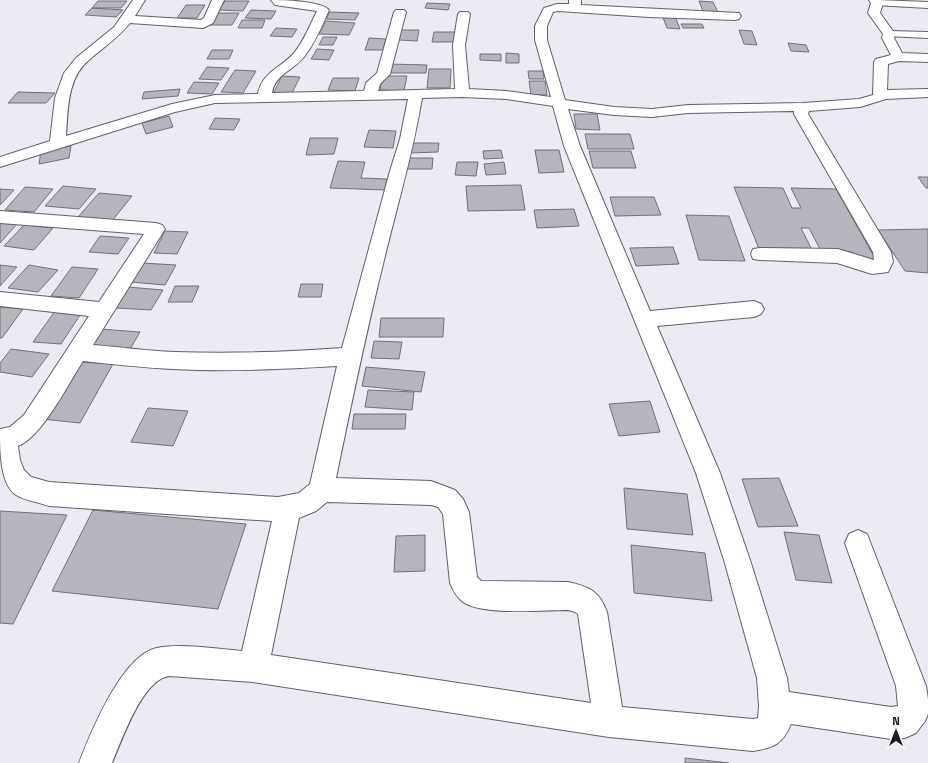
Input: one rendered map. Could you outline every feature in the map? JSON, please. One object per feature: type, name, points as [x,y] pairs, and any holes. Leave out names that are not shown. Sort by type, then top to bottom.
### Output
[{"type":"street","points":[[57,144],[63,96],[70,74],[87,55],[117,31],[139,0]]},
{"type":"street","points":[[126,19],[203,24],[209,20],[218,0]]},
{"type":"street","points":[[264,97],[267,82],[273,74],[298,56],[323,10],[319,8],[279,3],[277,0]]},
{"type":"street","points":[[876,2],[874,12],[889,34],[888,38],[898,57]]},
{"type":"street","points":[[95,763],[127,694],[143,673],[155,664],[169,661],[253,667],[609,721],[753,735],[766,733],[775,724],[772,678],[737,560],[710,480],[572,146],[541,40],[541,26],[548,10],[575,4],[649,13],[735,16]]},
{"type":"street","points":[[370,94],[373,83],[383,74],[400,12]]},
{"type":"street","points":[[462,93],[459,45],[464,14]]},
{"type":"street","points":[[0,162],[196,102],[215,99],[370,94],[462,93],[506,95],[614,111],[652,113],[688,109],[803,107],[860,103],[880,97],[881,62],[898,57],[928,58]]},
{"type":"street","points":[[880,94],[928,93]]},
{"type":"street","points":[[0,217],[156,229],[32,422],[21,434],[3,440],[12,473],[24,486],[49,494],[278,509],[298,507],[314,499],[322,490],[350,356],[398,171],[408,139],[416,94]]},
{"type":"street","points":[[760,254],[838,256],[872,267],[881,267],[884,262],[882,252],[801,114],[803,107]]},
{"type":"street","points":[[0,300],[104,310]]},
{"type":"street","points":[[644,319],[754,309]]},
{"type":"street","points":[[77,352],[150,359],[226,361],[350,356]]},
{"type":"street","points":[[322,490],[431,493],[444,496],[452,504],[456,512],[464,583],[472,592],[483,596],[568,596],[588,603],[592,612],[609,721]]},
{"type":"street","points":[[253,667],[288,508]]},
{"type":"street","points":[[775,706],[891,724],[905,722],[914,710],[912,686],[858,543]]},
{"type":"lane","points":[[876,2],[928,5]]},
{"type":"lane","points":[[889,34],[928,35]]},
{"type":"building","points":[[98,1],[127,1],[121,8],[92,8]]},
{"type":"building","points":[[225,1],[249,1],[243,11],[219,10]]},
{"type":"building","points":[[699,1],[713,2],[719,14],[704,14]]},
{"type":"building","points":[[427,3],[450,4],[448,10],[425,8]]},
{"type":"building","points":[[186,5],[205,5],[197,18],[177,18]]},
{"type":"building","points":[[92,8],[123,10],[116,17],[85,15]]},
{"type":"building","points":[[251,10],[276,11],[271,19],[245,18]]},
{"type":"building","points":[[330,12],[359,13],[355,20],[326,19]]},
{"type":"building","points":[[216,13],[239,13],[232,25],[209,25]]},
{"type":"building","points":[[662,15],[675,16],[680,29],[667,28]]},
{"type":"building","points":[[242,20],[265,20],[262,28],[238,28]]},
{"type":"building","points":[[326,21],[355,23],[349,35],[319,34]]},
{"type":"building","points":[[681,24],[702,24],[704,28],[683,28]]},
{"type":"building","points":[[276,28],[297,29],[292,37],[270,36]]},
{"type":"building","points":[[401,30],[419,30],[417,41],[399,40]]},
{"type":"building","points":[[739,30],[752,31],[757,45],[744,44]]},
{"type":"building","points":[[434,32],[455,32],[453,42],[432,42]]},
{"type":"building","points":[[323,37],[337,37],[333,45],[319,45]]},
{"type":"building","points":[[369,38],[386,39],[383,50],[365,50]]},
{"type":"building","points":[[788,43],[806,45],[809,52],[791,51]]},
{"type":"building","points":[[317,49],[334,50],[329,60],[311,59]]},
{"type":"building","points":[[212,50],[233,50],[229,59],[207,59]]},
{"type":"building","points":[[506,53],[519,54],[519,63],[506,63]]},
{"type":"building","points":[[480,54],[501,54],[501,61],[480,60]]},
{"type":"building","points":[[389,64],[427,65],[426,73],[388,73]]},
{"type":"building","points":[[207,67],[229,68],[221,80],[199,79]]},
{"type":"building","points":[[429,69],[451,69],[450,88],[427,88]]},
{"type":"building","points":[[235,70],[256,71],[243,93],[221,92]]},
{"type":"building","points":[[528,71],[543,71],[544,79],[529,79]]},
{"type":"building","points":[[282,76],[300,77],[291,95],[273,94]]},
{"type":"building","points":[[383,76],[407,76],[404,91],[380,90]]},
{"type":"building","points":[[333,78],[359,78],[355,91],[328,90]]},
{"type":"building","points":[[529,81],[545,81],[547,95],[531,95]]},
{"type":"building","points":[[194,82],[219,83],[212,94],[187,93]]},
{"type":"building","points":[[180,89],[178,96],[142,99],[144,92]]},
{"type":"building","points":[[18,92],[55,93],[46,103],[8,103]]},
{"type":"building","points":[[574,114],[597,114],[600,130],[576,129]]},
{"type":"building","points":[[169,116],[173,127],[146,134],[142,123]]},
{"type":"building","points":[[215,118],[240,119],[234,130],[209,129]]},
{"type":"building","points":[[369,130],[396,131],[393,148],[364,147]]},
{"type":"building","points":[[585,134],[630,134],[634,149],[588,149]]},
{"type":"building","points":[[310,138],[338,138],[334,154],[306,155]]},
{"type":"building","points":[[411,143],[439,143],[438,152],[410,153]]},
{"type":"building","points":[[71,146],[69,158],[39,164],[41,151]]},
{"type":"building","points":[[501,150],[503,158],[484,159],[483,151]]},
{"type":"building","points":[[535,150],[559,150],[564,172],[539,173]]},
{"type":"building","points":[[589,151],[631,151],[636,168],[593,168]]},
{"type":"building","points":[[405,158],[433,158],[432,169],[404,169]]},
{"type":"building","points":[[338,161],[365,162],[361,178],[387,179],[385,190],[330,188]]},
{"type":"building","points":[[457,162],[478,162],[476,176],[455,175]]},
{"type":"building","points":[[504,162],[506,174],[486,175],[484,164]]},
{"type":"building","points":[[918,177],[928,177],[928,188],[926,188]]},
{"type":"building","points":[[521,185],[525,210],[468,211],[466,186]]},
{"type":"building","points":[[63,186],[96,189],[79,209],[45,206]]},
{"type":"building","points":[[25,187],[53,189],[34,212],[5,210]]},
{"type":"building","points":[[734,187],[783,188],[792,208],[801,208],[791,188],[836,189],[876,260],[857,259],[853,252],[821,251],[809,228],[801,228],[812,250],[759,249]]},
{"type":"building","points":[[0,189],[14,190],[0,205]]},
{"type":"building","points":[[99,193],[132,196],[112,221],[78,217]]},
{"type":"building","points":[[610,197],[654,197],[661,215],[615,216]]},
{"type":"building","points":[[574,209],[579,226],[537,228],[534,210]]},
{"type":"building","points":[[686,215],[729,216],[745,261],[699,260]]},
{"type":"building","points":[[0,221],[18,223],[0,243]]},
{"type":"building","points":[[24,225],[53,228],[34,250],[4,246]]},
{"type":"building","points":[[928,229],[928,273],[905,271],[878,230]]},
{"type":"building","points":[[165,231],[188,232],[177,254],[154,253]]},
{"type":"building","points":[[100,236],[129,238],[118,254],[89,252]]},
{"type":"building","points":[[673,247],[679,264],[636,266],[630,248]]},
{"type":"building","points":[[142,263],[176,265],[165,285],[130,282]]},
{"type":"building","points":[[0,265],[17,267],[0,286]]},
{"type":"building","points":[[29,265],[58,270],[38,292],[8,288]]},
{"type":"building","points":[[72,267],[98,269],[79,298],[51,296]]},
{"type":"building","points":[[301,284],[323,284],[321,297],[298,297]]},
{"type":"building","points":[[175,286],[199,286],[192,302],[168,302]]},
{"type":"building","points":[[128,287],[163,290],[151,310],[116,308]]},
{"type":"building","points":[[0,307],[23,309],[2,338],[0,338]]},
{"type":"building","points":[[55,311],[82,312],[61,344],[33,342]]},
{"type":"building","points":[[381,318],[444,318],[443,337],[379,337]]},
{"type":"building","points":[[100,329],[140,332],[129,351],[89,348]]},
{"type":"building","points":[[374,341],[402,342],[399,359],[371,358]]},
{"type":"building","points":[[11,349],[49,354],[32,377],[0,372],[0,363]]},
{"type":"building","points":[[78,362],[113,364],[80,423],[42,419]]},
{"type":"building","points":[[366,367],[425,372],[421,392],[362,386]]},
{"type":"building","points":[[368,390],[414,392],[412,410],[365,407]]},
{"type":"building","points":[[650,401],[660,432],[619,436],[609,404]]},
{"type":"building","points":[[148,408],[188,411],[173,446],[131,442]]},
{"type":"building","points":[[354,414],[406,414],[405,429],[352,429]]},
{"type":"building","points":[[779,478],[798,526],[758,527],[742,479]]},
{"type":"building","points":[[624,488],[687,494],[693,535],[627,529]]},
{"type":"building","points":[[93,510],[246,524],[218,609],[52,591]]},
{"type":"building","points":[[0,511],[67,515],[13,624],[0,623]]},
{"type":"building","points":[[784,532],[819,535],[832,583],[796,580]]},
{"type":"building","points":[[425,535],[425,571],[394,572],[396,536]]},
{"type":"building","points":[[631,545],[705,553],[712,601],[634,593]]},
{"type":"building","points":[[685,758],[729,763],[685,763]]}]
